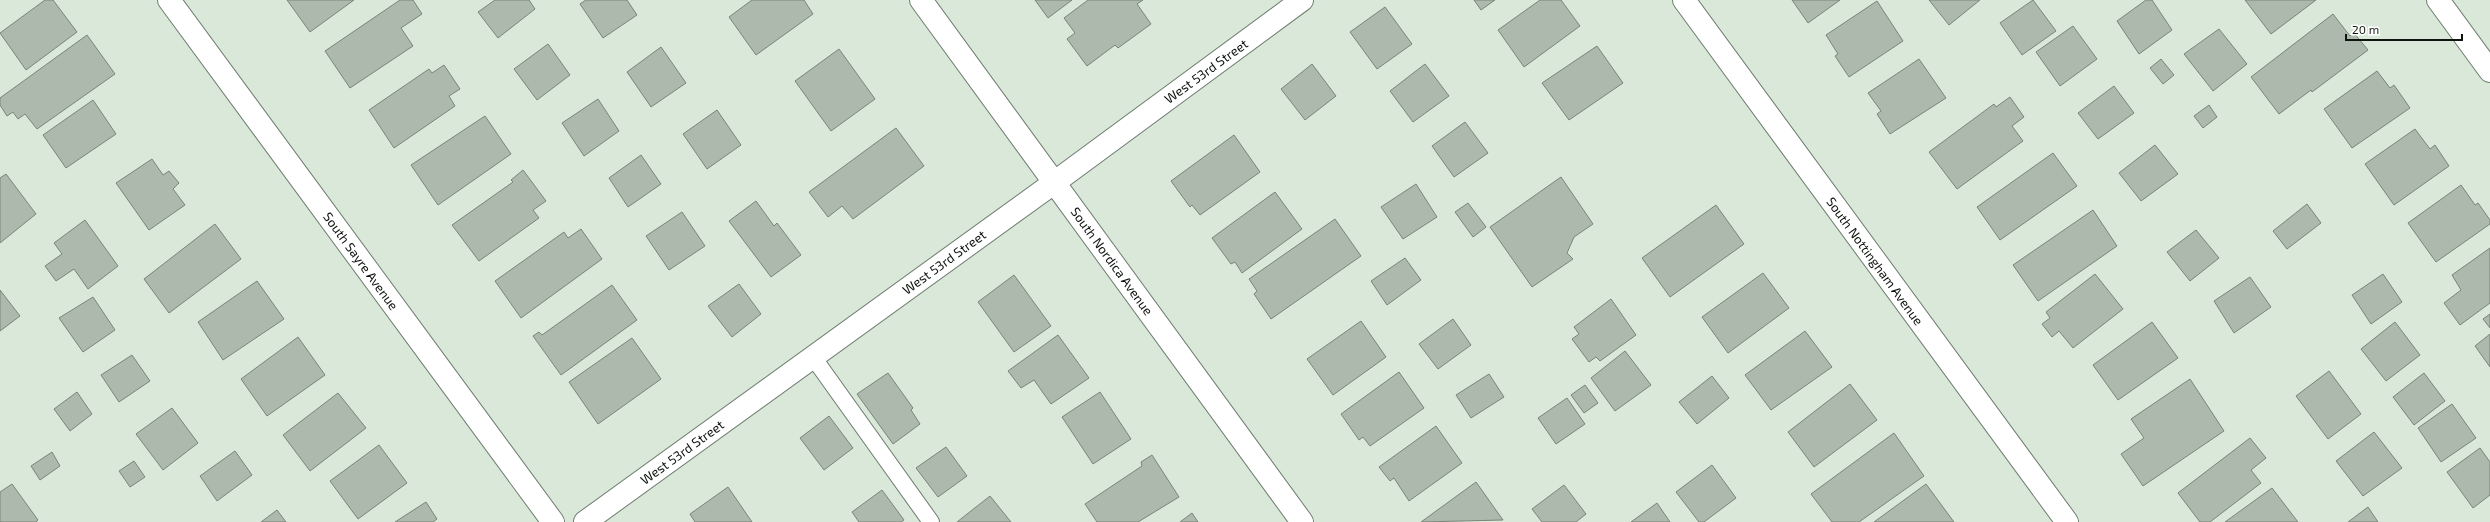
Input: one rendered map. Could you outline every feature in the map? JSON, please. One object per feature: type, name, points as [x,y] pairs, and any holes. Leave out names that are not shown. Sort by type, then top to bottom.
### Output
[{"type":"street","name":"South Sayre Avenue","points":[[170,0],[553,522]]},
{"type":"street","name":"South Nordica Avenue","points":[[921,0],[1302,522]]},
{"type":"street","name":"West 53rd Street","points":[[585,522],[1055,182],[1302,0]]},
{"type":"street","name":"South Nottingham Avenue","points":[[1684,0],[2067,522]]},
{"type":"street","points":[[2438,0],[2490,71]]},
{"type":"lane","points":[[813,357],[932,522]]},
{"type":"building","points":[[45,0],[53,0],[77,32],[26,70],[0,33]]},
{"type":"building","points":[[287,0],[354,0],[310,32]]},
{"type":"building","points":[[400,0],[413,0],[422,14],[401,28],[413,46],[350,88],[325,51]]},
{"type":"building","points":[[495,0],[529,0],[535,9],[498,38],[478,12]]},
{"type":"building","points":[[586,0],[627,0],[637,15],[603,38],[580,4]]},
{"type":"building","points":[[752,0],[804,0],[813,14],[756,55],[729,17]]},
{"type":"building","points":[[1035,0],[1072,0],[1048,18]]},
{"type":"building","points":[[1088,0],[1143,0],[1137,4],[1151,24],[1118,48],[1115,45],[1087,66],[1067,39],[1075,33],[1064,18]]},
{"type":"building","points":[[1474,0],[1495,0],[1481,10]]},
{"type":"building","points":[[1540,0],[1561,0],[1580,26],[1524,67],[1498,30]]},
{"type":"building","points":[[1792,0],[1840,0],[1808,23]]},
{"type":"building","points":[[1929,0],[1980,0],[1949,25]]},
{"type":"building","points":[[2033,0],[2056,31],[2022,55],[2000,23]]},
{"type":"building","points":[[2146,0],[2152,0],[2172,30],[2139,54],[2117,21]]},
{"type":"building","points":[[2245,0],[2316,0],[2271,34]]},
{"type":"building","points":[[1877,1],[1903,41],[1849,77],[1835,56],[1838,54],[1826,35]]},
{"type":"building","points":[[1385,7],[1412,44],[1377,69],[1350,32]]},
{"type":"building","points":[[2333,14],[2350,36],[2354,33],[2368,50],[2312,92],[2311,90],[2279,114],[2251,77]]},
{"type":"building","points":[[2073,26],[2097,59],[2060,86],[2036,52]]},
{"type":"building","points":[[2219,29],[2247,64],[2213,91],[2184,54]]},
{"type":"building","points":[[87,35],[115,74],[37,129],[25,114],[18,119],[13,112],[7,116],[0,105],[0,98]]},
{"type":"building","points":[[548,44],[570,75],[537,100],[514,69]]},
{"type":"building","points":[[1597,46],[1623,83],[1569,120],[1542,83]]},
{"type":"building","points":[[661,47],[686,83],[651,107],[627,72]]},
{"type":"building","points":[[839,49],[875,99],[831,131],[795,81]]},
{"type":"building","points":[[1919,59],[1946,98],[1890,134],[1877,114],[1881,111],[1868,93]]},
{"type":"building","points":[[2161,59],[2174,75],[2163,84],[2150,68]]},
{"type":"building","points":[[1312,64],[1336,96],[1305,120],[1281,89]]},
{"type":"building","points":[[1425,64],[1449,96],[1413,122],[1390,91]]},
{"type":"building","points":[[444,65],[460,89],[449,96],[455,106],[394,148],[369,110],[429,69],[432,73]]},
{"type":"building","points":[[2377,71],[2390,88],[2394,85],[2410,108],[2352,148],[2324,109]]},
{"type":"building","points":[[2114,86],[2134,113],[2098,139],[2078,113]]},
{"type":"building","points":[[2010,97],[2024,117],[2012,126],[2023,141],[1957,189],[1929,152],[1994,104],[1996,107]]},
{"type":"building","points":[[598,99],[619,131],[584,156],[562,123]]},
{"type":"building","points":[[93,100],[116,134],[66,168],[43,135]]},
{"type":"building","points":[[2209,105],[2217,117],[2203,128],[2194,116]]},
{"type":"building","points":[[717,110],[741,145],[707,169],[683,134]]},
{"type":"building","points":[[485,116],[511,154],[438,205],[411,165]]},
{"type":"building","points":[[1465,122],[1488,153],[1454,177],[1432,146]]},
{"type":"building","points":[[896,128],[924,166],[853,219],[842,206],[828,217],[809,192]]},
{"type":"building","points":[[2415,129],[2430,149],[2435,145],[2449,166],[2394,205],[2365,164]]},
{"type":"building","points":[[1234,135],[1260,172],[1200,215],[1192,205],[1190,207],[1171,181]]},
{"type":"building","points":[[2155,145],[2178,174],[2141,201],[2119,173]]},
{"type":"building","points":[[2053,153],[2077,186],[2000,240],[1977,207]]},
{"type":"building","points":[[641,155],[661,184],[628,207],[609,178]]},
{"type":"building","points":[[152,159],[163,175],[169,171],[179,183],[173,189],[185,205],[149,230],[116,183]]},
{"type":"building","points":[[523,170],[546,201],[533,210],[539,218],[479,261],[452,225],[513,182],[511,180]]},
{"type":"building","points":[[6,174],[36,214],[0,243],[0,178]]},
{"type":"building","points":[[1561,177],[1593,224],[1574,237],[1567,253],[1573,259],[1532,287],[1490,227]]},
{"type":"building","points":[[1416,184],[1437,217],[1403,239],[1381,207]]},
{"type":"building","points":[[2461,185],[2475,205],[2478,203],[2490,220],[2490,224],[2436,262],[2408,223]]},
{"type":"building","points":[[1275,192],[1302,229],[1242,273],[1235,262],[1231,264],[1212,238]]},
{"type":"building","points":[[756,201],[774,226],[777,223],[801,255],[771,277],[729,221]]},
{"type":"building","points":[[1468,203],[1486,227],[1473,237],[1455,212]]},
{"type":"building","points":[[2307,204],[2321,223],[2287,249],[2273,231]]},
{"type":"building","points":[[1716,205],[1744,244],[1670,297],[1642,258]]},
{"type":"building","points":[[2093,210],[2117,246],[2038,301],[2013,265]]},
{"type":"building","points":[[682,212],[705,246],[669,270],[646,236]]},
{"type":"building","points":[[1335,219],[1361,256],[1271,319],[1254,294],[1257,291],[1249,279]]},
{"type":"building","points":[[85,220],[118,266],[88,289],[74,269],[56,281],[45,266],[62,254],[54,243]]},
{"type":"building","points":[[215,224],[241,259],[169,313],[144,279]]},
{"type":"building","points":[[581,229],[602,259],[521,318],[495,281],[564,232],[568,238]]},
{"type":"building","points":[[2196,230],[2219,258],[2190,281],[2167,252]]},
{"type":"building","points":[[2490,248],[2490,303],[2460,325],[2444,303],[2461,290],[2452,275]]},
{"type":"building","points":[[1405,258],[1421,280],[1387,305],[1371,281]]},
{"type":"building","points":[[1763,273],[1789,308],[1728,353],[1702,317]]},
{"type":"building","points":[[2095,274],[2123,309],[2073,348],[2059,331],[2052,337],[2042,324],[2050,318],[2046,312]]},
{"type":"building","points":[[2383,274],[2402,302],[2371,324],[2352,295]]},
{"type":"building","points":[[1014,275],[1051,326],[1014,352],[978,302]]},
{"type":"building","points":[[2250,277],[2271,307],[2234,333],[2214,301]]},
{"type":"building","points":[[257,281],[284,319],[223,360],[198,322]]},
{"type":"building","points":[[739,284],[761,314],[732,337],[708,306]]},
{"type":"building","points":[[612,285],[637,320],[561,375],[533,336],[539,332],[542,335]]},
{"type":"building","points":[[0,290],[20,316],[0,331]]},
{"type":"building","points":[[93,297],[115,330],[83,352],[59,318]]},
{"type":"building","points":[[1611,299],[1636,335],[1600,361],[1596,357],[1589,362],[1572,339],[1579,334],[1574,327]]},
{"type":"building","points":[[2490,314],[2490,328],[2483,319]]},
{"type":"building","points":[[1453,319],[1471,345],[1438,369],[1419,344]]},
{"type":"building","points":[[1361,321],[1386,357],[1333,395],[1307,359]]},
{"type":"building","points":[[2152,322],[2178,358],[2118,400],[2093,365]]},
{"type":"building","points":[[2395,322],[2420,355],[2386,381],[2361,349]]},
{"type":"building","points":[[1805,331],[1832,367],[1771,410],[1745,375]]},
{"type":"building","points":[[2490,334],[2490,367],[2475,346]]},
{"type":"building","points":[[1058,335],[1089,378],[1051,404],[1034,380],[1021,388],[1008,371]]},
{"type":"building","points":[[298,337],[325,375],[267,416],[241,379]]},
{"type":"building","points":[[632,338],[661,379],[598,424],[569,382]]},
{"type":"building","points":[[1625,351],[1651,385],[1615,411],[1591,378]]},
{"type":"building","points":[[132,355],[150,381],[119,402],[101,375]]},
{"type":"building","points":[[2329,371],[2361,414],[2328,439],[2296,396]]},
{"type":"building","points":[[1399,372],[1424,408],[1370,446],[1363,437],[1359,440],[1341,414]]},
{"type":"building","points":[[888,373],[913,408],[911,410],[920,424],[893,444],[857,394]]},
{"type":"building","points":[[2424,373],[2445,401],[2414,425],[2393,397]]},
{"type":"building","points":[[1489,374],[1504,397],[1471,418],[1456,395]]},
{"type":"building","points":[[1712,376],[1729,398],[1697,424],[1679,402]]},
{"type":"building","points":[[2190,379],[2224,431],[2143,486],[2121,454],[2144,438],[2131,419]]},
{"type":"building","points":[[1850,384],[1877,420],[1814,467],[1788,432]]},
{"type":"building","points":[[1585,385],[1598,403],[1584,413],[1571,395]]},
{"type":"building","points":[[77,392],[92,414],[70,431],[54,409]]},
{"type":"building","points":[[1100,392],[1131,439],[1093,464],[1062,417]]},
{"type":"building","points":[[338,393],[366,428],[310,471],[283,435]]},
{"type":"building","points":[[1567,398],[1585,424],[1556,444],[1538,418]]},
{"type":"building","points":[[2452,404],[2476,438],[2441,462],[2418,428]]},
{"type":"building","points":[[172,408],[198,443],[163,470],[136,434]]},
{"type":"building","points":[[829,416],[853,448],[824,470],[800,438]]},
{"type":"building","points":[[1436,426],[1462,463],[1409,501],[1394,478],[1390,481],[1379,467]]},
{"type":"building","points":[[2374,432],[2402,468],[2363,496],[2336,461]]},
{"type":"building","points":[[1894,433],[1924,476],[1859,522],[1832,522],[1811,494]]},
{"type":"building","points":[[2250,438],[2266,458],[2251,470],[2261,483],[2210,522],[2200,522],[2178,493]]},
{"type":"building","points":[[379,445],[407,483],[358,519],[330,481]]},
{"type":"building","points":[[946,447],[967,476],[938,497],[916,468]]},
{"type":"building","points":[[2480,448],[2490,462],[2490,495],[2473,508],[2447,472]]},
{"type":"building","points":[[235,451],[252,475],[217,501],[200,476]]},
{"type":"building","points":[[52,452],[60,466],[40,480],[31,466]]},
{"type":"building","points":[[1152,455],[1179,497],[1138,522],[1097,522],[1085,504],[1142,466],[1141,462]]},
{"type":"building","points":[[134,461],[145,477],[130,487],[119,471]]},
{"type":"building","points":[[1712,465],[1736,498],[1704,522],[1699,522],[1676,492]]},
{"type":"building","points":[[1476,482],[1503,520],[1421,522]]},
{"type":"building","points":[[12,484],[38,520],[36,522],[0,522],[0,492]]},
{"type":"building","points":[[1926,484],[1954,522],[1874,522]]},
{"type":"building","points":[[1564,485],[1586,514],[1576,522],[1542,522],[1532,509]]},
{"type":"building","points":[[728,487],[752,522],[695,522],[690,514]]},
{"type":"building","points":[[2272,488],[2298,522],[2225,522]]},
{"type":"building","points":[[882,490],[904,520],[901,522],[859,522],[852,512]]},
{"type":"building","points":[[990,496],[1011,522],[957,522]]},
{"type":"building","points":[[426,502],[437,519],[433,522],[395,522]]},
{"type":"building","points":[[1657,503],[1670,522],[1631,522]]},
{"type":"building","points":[[2368,507],[2378,522],[2348,522]]},
{"type":"building","points":[[277,510],[286,522],[261,522]]},
{"type":"building","points":[[1192,513],[1198,522],[1180,522]]}]
